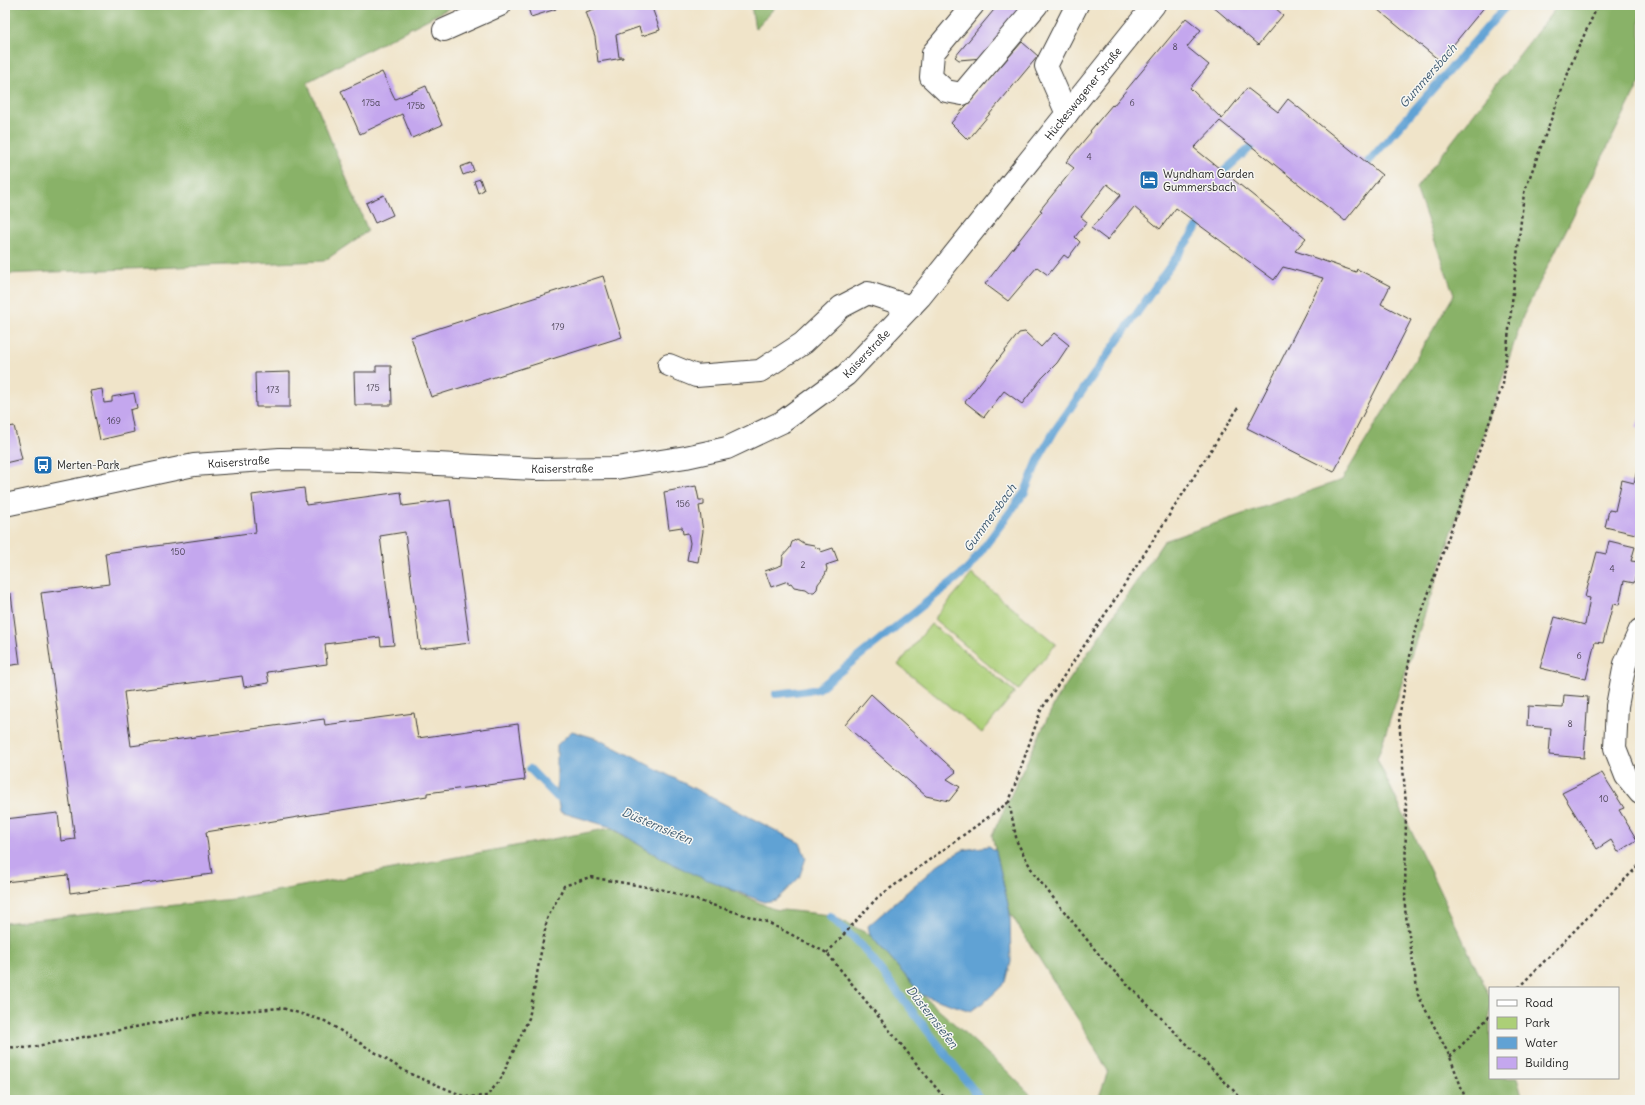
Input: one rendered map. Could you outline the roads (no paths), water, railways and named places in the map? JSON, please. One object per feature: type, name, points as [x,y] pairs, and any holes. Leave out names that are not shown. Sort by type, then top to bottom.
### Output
[{"type":"street","points":[[444,30],[500,5]]},
{"type":"street","points":[[973,5],[932,54],[931,77],[946,91],[962,94],[1037,5]]},
{"type":"street","points":[[1067,114],[1046,66],[1077,5]]},
{"type":"street","name":"Hückeswagener Straße","points":[[1012,182],[1154,5]]},
{"type":"street","name":"Kaiserstraße","points":[[5,505],[194,465],[264,460],[359,460],[535,469],[609,468],[693,456],[727,448],[782,422],[846,375],[911,307],[1012,182]]},
{"type":"street","points":[[669,365],[696,376],[760,371],[803,343],[841,307],[868,293],[911,307]]},
{"type":"street","points":[[1640,630],[1625,664],[1617,706],[1615,748],[1626,776],[1640,793]]},
{"type":"water","points":[[572,731],[598,739],[800,843],[806,858],[799,878],[776,900],[764,902],[695,875],[659,857],[611,827],[560,812],[557,797],[557,745]]},
{"type":"water","points":[[989,846],[996,851],[1010,913],[1011,962],[1006,982],[988,999],[971,1011],[922,995],[870,935],[868,926],[940,863],[963,850]]},
{"type":"waterway","name":"Gummersbach","points":[[1368,162],[1507,5]]},
{"type":"waterway","name":"Gummersbach","points":[[1224,171],[1252,146]]},
{"type":"waterway","name":"Gummersbach","points":[[776,694],[818,689],[967,570],[1025,492],[1039,458],[1055,430],[1198,226]]},
{"type":"waterway","name":"Düsternsiefen","points":[[530,769],[557,797],[566,801]]},
{"type":"waterway","name":"Düsternsiefen","points":[[830,916],[862,946],[981,1100]]},
{"type":"place","name":"Wyndham Garden Gummersbach","points":[[1149,180]]},
{"type":"place","name":"Merten-Park","points":[[43,465]]}]
